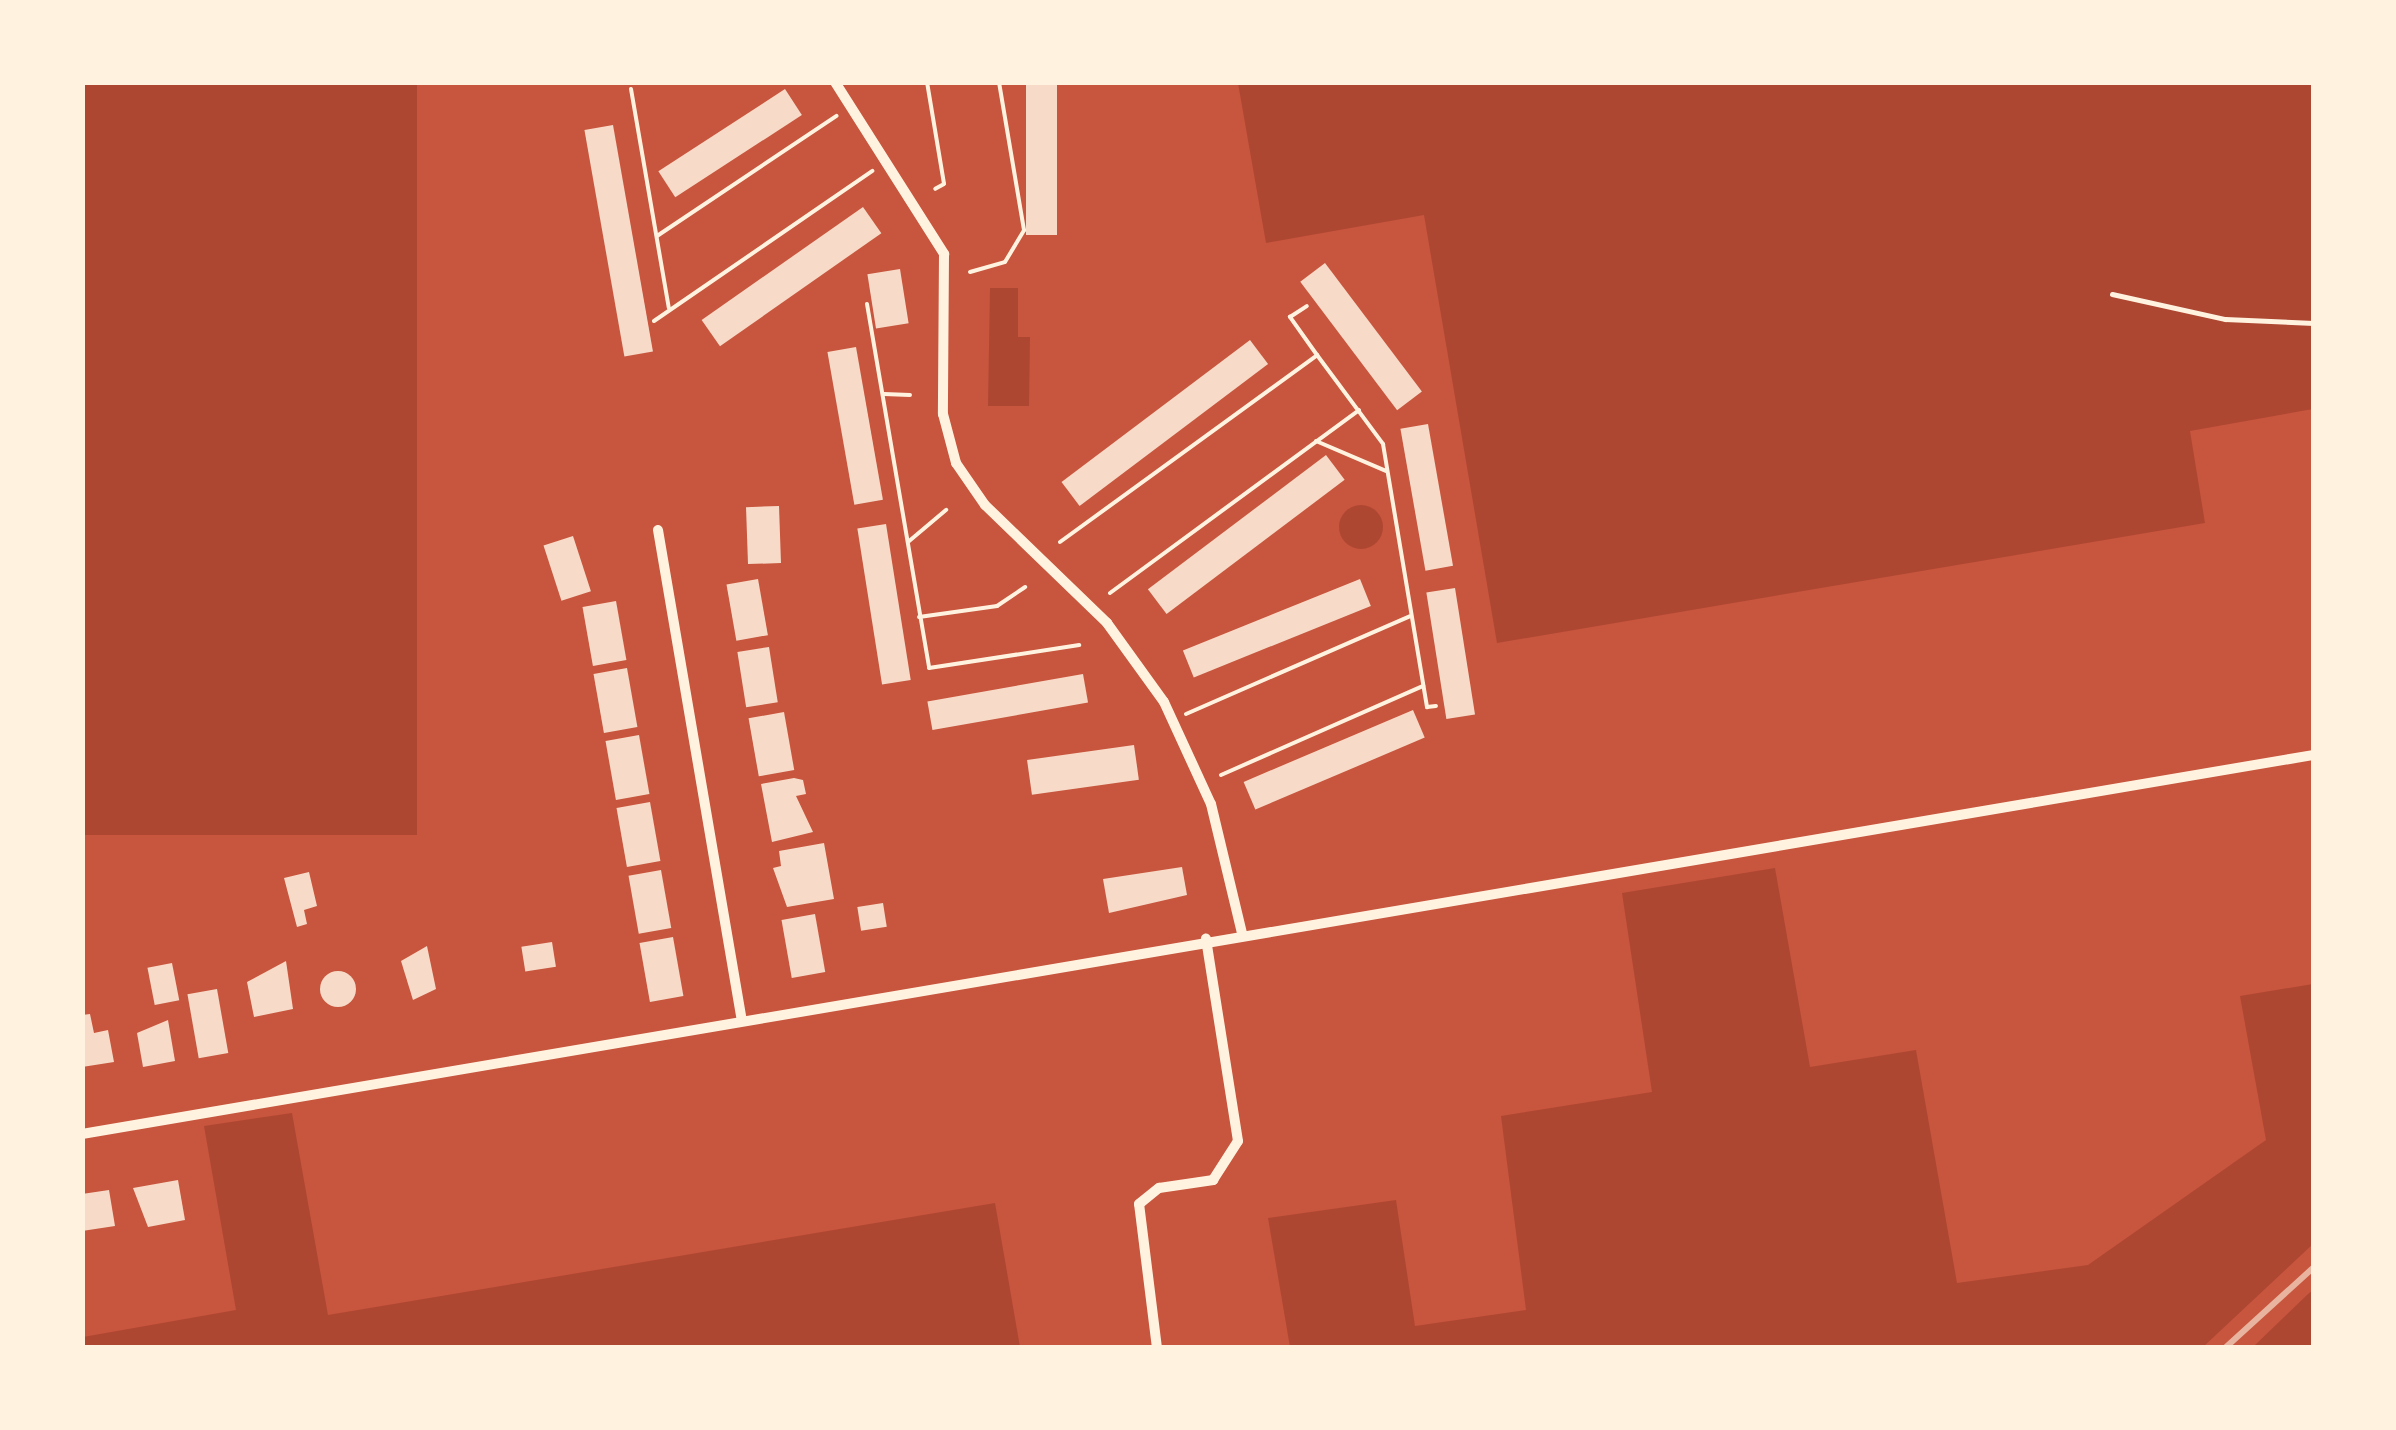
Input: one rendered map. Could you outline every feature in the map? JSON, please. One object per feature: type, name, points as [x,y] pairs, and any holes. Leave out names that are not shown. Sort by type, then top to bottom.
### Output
[{"type":"street","points":[[835,82],[944,254],[943,414],[956,463],[985,505],[1107,624],[1164,702],[1211,804],[1242,932]]},
{"type":"street","points":[[658,530],[742,1020]]},
{"type":"street","points":[[82,1134],[1242,932],[2314,755]]},
{"type":"street","points":[[1157,1348],[1139,1204],[1159,1188],[1213,1180],[1238,1141],[1206,939]]},
{"type":"lane","points":[[2112,294],[2225,319],[2314,323]]},
{"type":"path","points":[[927,82],[944,184],[935,189]]},
{"type":"path","points":[[970,272],[1005,262],[1024,230],[1000,82]]},
{"type":"path","points":[[632,89],[669,308]]},
{"type":"path","points":[[657,236],[836,116]]},
{"type":"path","points":[[654,322],[872,171]]},
{"type":"path","points":[[867,304],[920,617],[934,671],[1080,645]]},
{"type":"path","points":[[1306,306],[1290,317],[1382,441],[1427,707],[1436,706]]},
{"type":"path","points":[[1060,542],[1318,354]]},
{"type":"path","points":[[882,394],[910,395]]},
{"type":"path","points":[[1110,593],[1359,410]]},
{"type":"path","points":[[1316,442],[1388,472]]},
{"type":"path","points":[[907,543],[946,510]]},
{"type":"path","points":[[920,617],[997,606],[1025,588]]},
{"type":"path","points":[[1186,714],[1412,615]]},
{"type":"path","points":[[1221,775],[1424,686]]},
{"type":"shaded area","points":[[84,83],[417,83],[417,835],[84,835]]},
{"type":"shaded area","points":[[1238,83],[2312,83],[2313,409],[2190,431],[2205,523],[1497,643],[1424,215],[1266,243]]},
{"type":"shaded area","points":[[990,288],[1018,288],[1018,337],[1030,337],[1029,406],[988,406]]},
{"type":"shaded area","points":[[1361,505],[1376,512],[1383,527],[1376,542],[1361,549],[1346,542],[1339,527],[1346,512]]},
{"type":"shaded area","points":[[1775,868],[1810,1067],[1916,1050],[1957,1283],[2088,1265],[2266,1140],[2240,996],[2313,984],[2313,1244],[2203,1347],[1290,1347],[1268,1218],[1396,1200],[1415,1326],[1526,1310],[1501,1116],[1652,1092],[1622,893]]},
{"type":"shaded area","points":[[292,1113],[328,1315],[995,1203],[1020,1347],[83,1347],[83,1337],[236,1310],[204,1126]]},
{"type":"shaded area","points":[[2313,1290],[2313,1347],[2253,1347],[2307,1295]]},
{"type":"building","points":[[1026,82],[1057,82],[1057,235],[1026,235]]},
{"type":"building","points":[[785,89],[802,115],[675,197],[658,171]]},
{"type":"building","points":[[613,125],[653,352],[624,357],[584,130]]},
{"type":"building","points":[[863,207],[881,233],[720,346],[702,320]]},
{"type":"building","points":[[1325,263],[1422,392],[1397,410],[1300,282]]},
{"type":"building","points":[[900,269],[909,323],[876,328],[867,274]]},
{"type":"building","points":[[1250,340],[1268,364],[1080,506],[1062,482]]},
{"type":"building","points":[[856,347],[883,500],[854,505],[827,352]]},
{"type":"building","points":[[1428,424],[1453,566],[1425,571],[1400,429]]},
{"type":"building","points":[[1326,455],[1345,480],[1167,614],[1148,589]]},
{"type":"building","points":[[779,506],[781,563],[748,564],[746,507]]},
{"type":"building","points":[[886,524],[911,680],[882,685],[857,529]]},
{"type":"building","points":[[573,536],[591,591],[561,601],[544,546]]},
{"type":"building","points":[[758,579],[768,635],[736,641],[726,585]]},
{"type":"building","points":[[1360,579],[1371,606],[1194,677],[1183,651]]},
{"type":"building","points":[[1455,588],[1475,714],[1446,719],[1426,593]]},
{"type":"building","points":[[616,601],[626,660],[593,666],[583,607]]},
{"type":"building","points":[[769,647],[778,702],[746,707],[737,652]]},
{"type":"building","points":[[627,668],[637,727],[604,733],[594,674]]},
{"type":"building","points":[[1083,674],[1088,703],[932,730],[927,701]]},
{"type":"building","points":[[1413,710],[1425,738],[1255,810],[1244,782]]},
{"type":"building","points":[[784,712],[794,770],[759,776],[749,718]]},
{"type":"building","points":[[639,735],[649,794],[616,800],[606,741]]},
{"type":"building","points":[[1134,745],[1139,780],[1032,795],[1027,760]]},
{"type":"building","points":[[803,780],[806,794],[796,796],[813,832],[772,842],[761,784]]},
{"type":"building","points":[[650,802],[660,861],[627,867],[617,808]]},
{"type":"building","points":[[824,843],[834,899],[787,907],[773,868],[781,866],[779,851]]},
{"type":"building","points":[[1182,867],[1187,895],[1109,913],[1103,879]]},
{"type":"building","points":[[661,870],[671,928],[639,934],[629,876]]},
{"type":"building","points":[[309,872],[317,906],[304,910],[307,924],[297,927],[284,878]]},
{"type":"building","points":[[883,903],[887,927],[861,931],[857,907]]},
{"type":"building","points":[[815,914],[825,972],[792,978],[782,920]]},
{"type":"building","points":[[673,937],[683,996],[650,1002],[640,943]]},
{"type":"building","points":[[552,942],[556,967],[525,972],[521,947]]},
{"type":"building","points":[[427,946],[436,989],[413,1000],[401,961]]},
{"type":"building","points":[[286,961],[293,1009],[254,1017],[247,982]]},
{"type":"building","points":[[172,963],[179,1000],[155,1005],[147,968]]},
{"type":"building","points":[[338,971],[351,976],[356,989],[351,1002],[338,1007],[325,1002],[320,989],[325,976]]},
{"type":"building","points":[[217,989],[228,1053],[199,1058],[187,994]]},
{"type":"building","points":[[90,1014],[94,1033],[108,1030],[114,1062],[82,1067],[82,1015]]},
{"type":"building","points":[[168,1020],[175,1061],[143,1067],[137,1033]]},
{"type":"building","points":[[178,1180],[185,1220],[148,1227],[133,1188]]},
{"type":"building","points":[[109,1190],[115,1226],[82,1231],[82,1194]]},
{"type":"railway","points":[[2225,1348],[2314,1267]]}]
